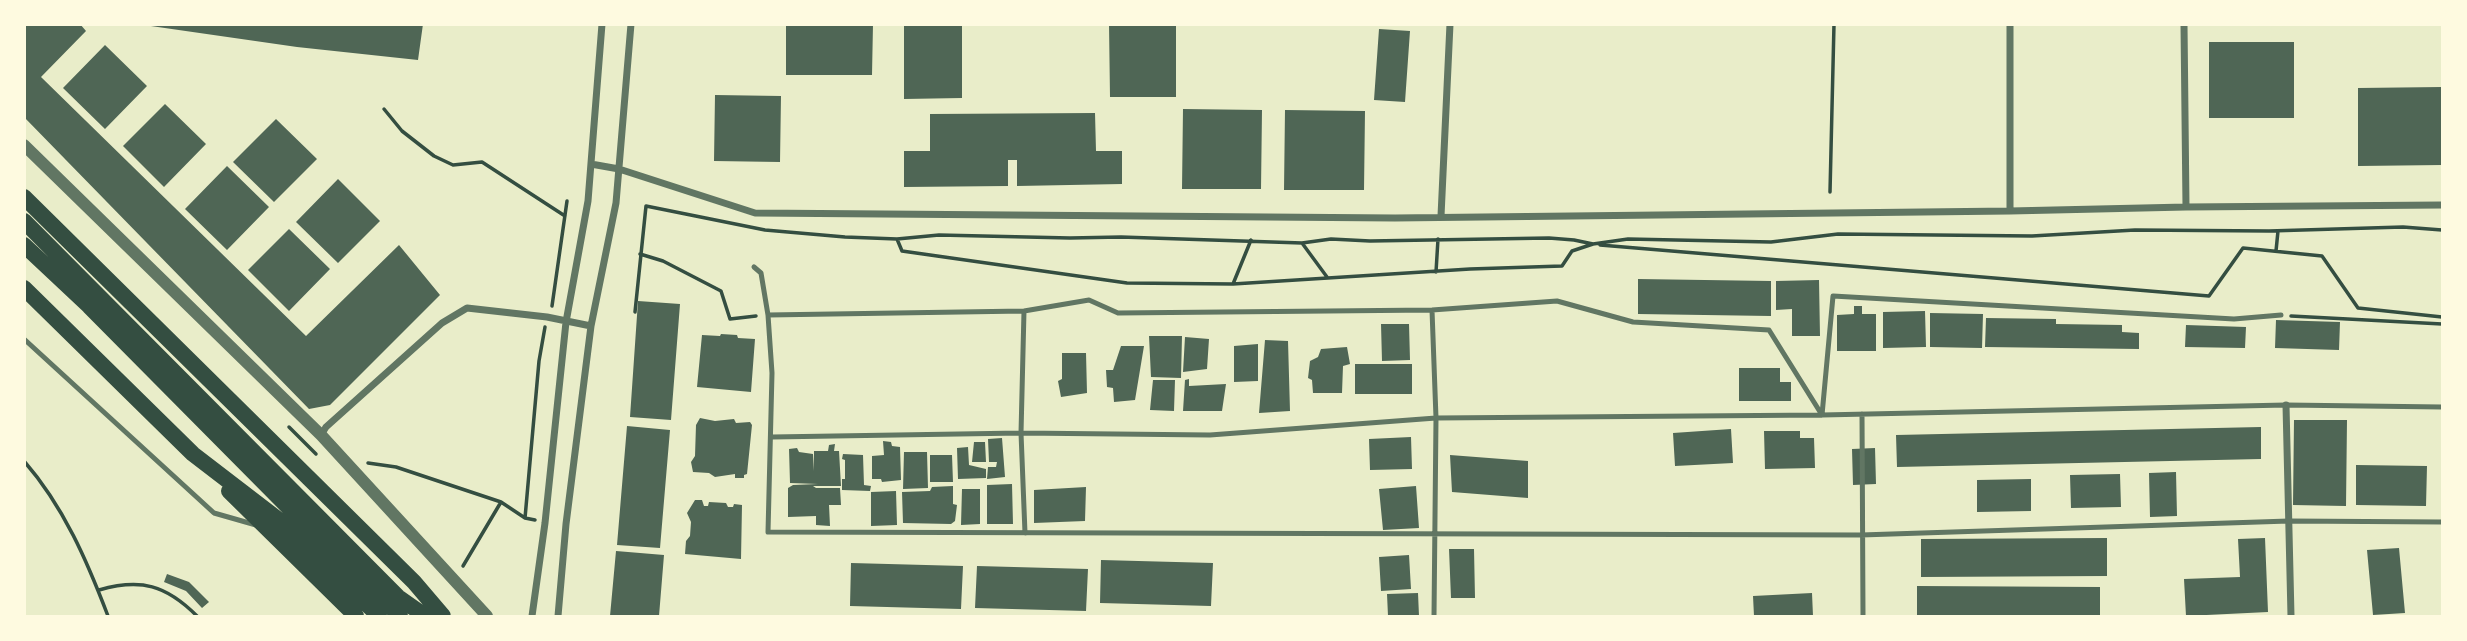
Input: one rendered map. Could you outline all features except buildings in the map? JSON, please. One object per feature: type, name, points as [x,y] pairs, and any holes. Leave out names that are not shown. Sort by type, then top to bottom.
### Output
[{"type":"highway","points":[[24,197],[414,582],[443,617]]},
{"type":"highway","points":[[24,221],[187,396],[400,617]]},
{"type":"highway","points":[[24,245],[398,597],[425,617]]},
{"type":"highway","points":[[24,288],[193,454],[262,527],[356,617]]},
{"type":"highway","points":[[193,454],[279,520],[379,617]]},
{"type":"street","points":[[531,617],[545,523],[566,322],[588,201],[602,24]]},
{"type":"street","points":[[558,617],[566,524],[591,326],[616,203],[631,24]]},
{"type":"street","points":[[1441,216],[1450,24]]},
{"type":"street","points":[[2010,24],[2010,211]]},
{"type":"street","points":[[2184,24],[2186,206]]},
{"type":"street","points":[[24,145],[321,435],[487,617]]},
{"type":"street","points":[[591,164],[619,169],[755,213],[1395,218],[2010,211],[2186,206],[2442,205]]},
{"type":"street","points":[[321,435],[326,427],[442,323],[467,308],[547,317],[591,326]]},
{"type":"street","points":[[2286,405],[2291,617]]},
{"type":"lane","points":[[754,267],[761,273],[768,315],[772,373],[768,532],[1861,535],[2289,521],[2442,522]]},
{"type":"lane","points":[[1822,415],[1833,296],[2234,320],[2281,315]]},
{"type":"lane","points":[[768,315],[1024,311],[1089,300],[1118,313],[1432,310],[1558,301],[1633,322],[1769,330],[1822,415]]},
{"type":"lane","points":[[1432,310],[1436,418],[1434,617]]},
{"type":"lane","points":[[1024,311],[1021,433],[1025,533]]},
{"type":"lane","points":[[24,339],[214,513],[262,527]]},
{"type":"lane","points":[[772,437],[1021,433],[1210,435],[1436,418],[1822,415],[2286,405],[2442,407]]},
{"type":"lane","points":[[1862,414],[1863,617]]},
{"type":"path","points":[[1830,192],[1834,24]]},
{"type":"path","points":[[384,109],[402,131],[434,156],[453,165],[482,163],[566,216]]},
{"type":"path","points":[[525,518],[540,361],[547,317],[554,303],[567,201]]},
{"type":"path","points":[[635,312],[646,206],[765,230],[897,239],[939,235],[1302,243],[1331,239],[1370,241],[1549,238],[1593,244],[2209,296],[2243,248],[2322,256],[2358,308],[2442,317]]},
{"type":"path","points":[[897,239],[902,251],[1113,281],[1233,284],[1562,266],[1572,251],[1593,244],[1628,239],[1771,242],[1838,234],[2032,236],[2135,230],[2278,231],[2403,227],[2442,230]]},
{"type":"path","points":[[2276,251],[2278,231]]},
{"type":"path","points":[[1436,272],[1438,239]]},
{"type":"path","points":[[1233,284],[1251,240]]},
{"type":"path","points":[[1302,243],[1327,278]]},
{"type":"path","points":[[640,254],[663,261],[721,291],[730,319],[768,315]]},
{"type":"path","points":[[2281,315],[2442,324]]},
{"type":"path","points":[[24,461],[38,477],[71,528],[108,617]]},
{"type":"path","points":[[368,463],[396,467],[500,502],[525,518],[545,523]]},
{"type":"path","points":[[459,572],[500,502]]},
{"type":"path","points":[[98,590],[123,583],[153,586],[182,601],[197,617]]}]
